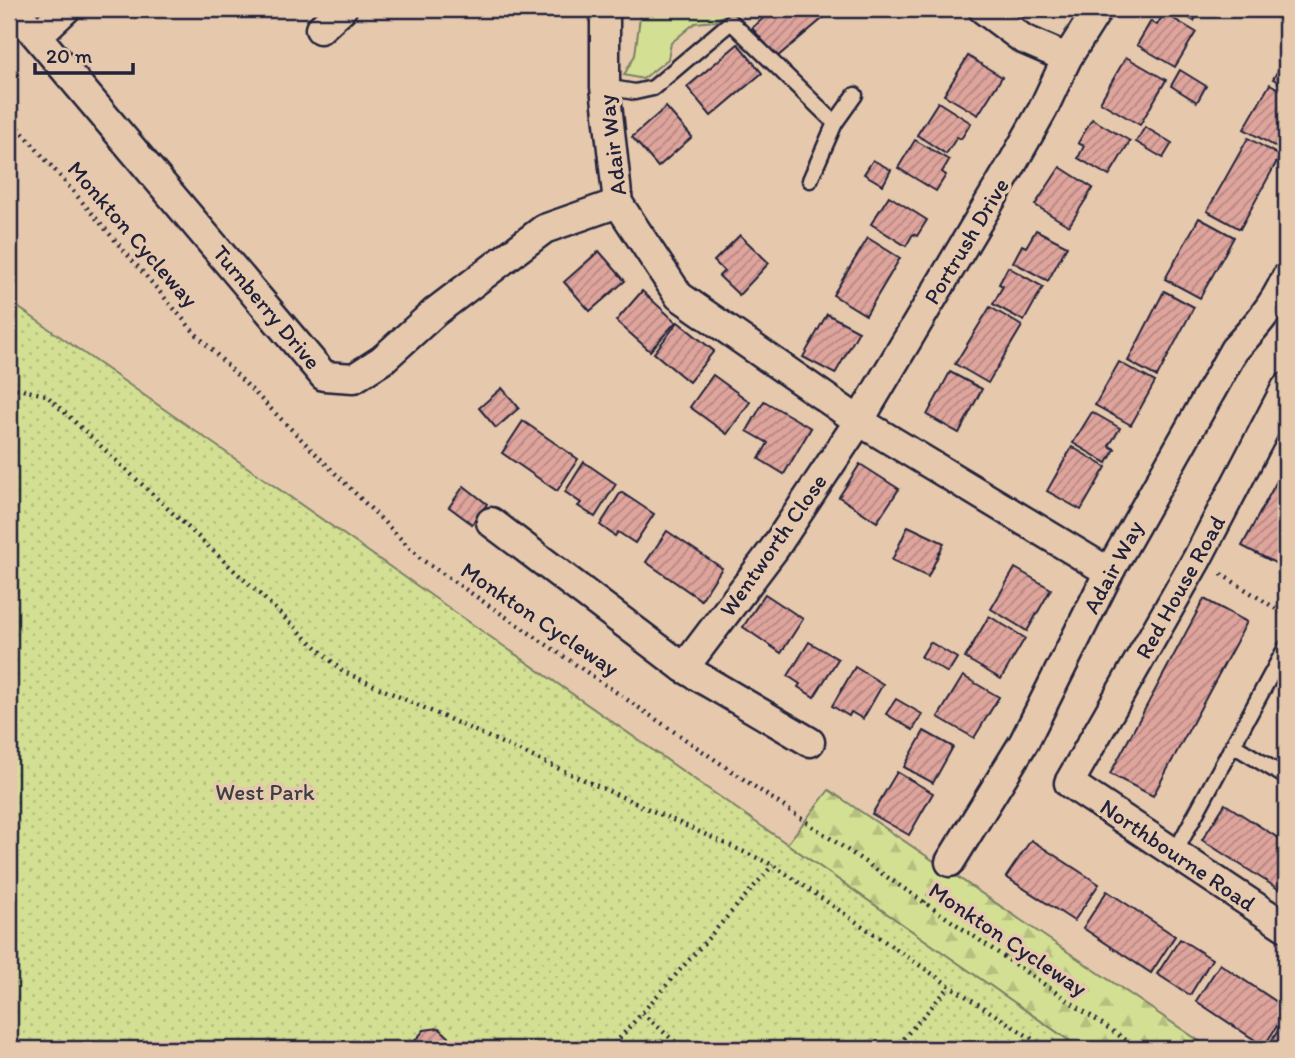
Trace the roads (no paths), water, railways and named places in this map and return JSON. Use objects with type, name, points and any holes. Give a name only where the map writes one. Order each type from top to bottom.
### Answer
[{"type":"street","name":"Turnberry Drive","points":[[14,9],[324,376],[354,378],[382,360],[435,312],[544,229],[618,203]]},
{"type":"street","points":[[38,35],[66,9]]},
{"type":"street","points":[[320,29],[342,9]]},
{"type":"street","name":"Adair Way","points":[[606,9],[605,87],[618,203],[679,296],[859,421],[1109,572]]},
{"type":"street","points":[[983,9],[1023,39],[1068,58]]},
{"type":"street","name":"Portrush Drive","points":[[859,421],[1011,166],[1068,58],[1098,9]]},
{"type":"street","name":"Adair Way","points":[[950,862],[1024,742],[1109,572],[1234,350],[1261,322],[1286,278]]},
{"type":"street","name":"Red House Road","points":[[1069,783],[1197,559],[1286,388]]},
{"type":"street","name":"Wentworth Close","points":[[684,668],[774,549],[859,421]]},
{"type":"street","points":[[491,522],[684,668],[810,743]]},
{"type":"street","name":"Northbourne Road","points":[[1069,783],[1286,927]]},
{"type":"lane","points":[[605,87],[635,92],[653,88],[731,22],[835,123]]},
{"type":"lane","points":[[810,180],[835,123],[855,95]]},
{"type":"lane","points":[[1174,854],[1286,647]]},
{"type":"lane","points":[[1233,745],[1286,777]]},
{"type":"park label","name":"West Park","points":[[265,792]]}]
